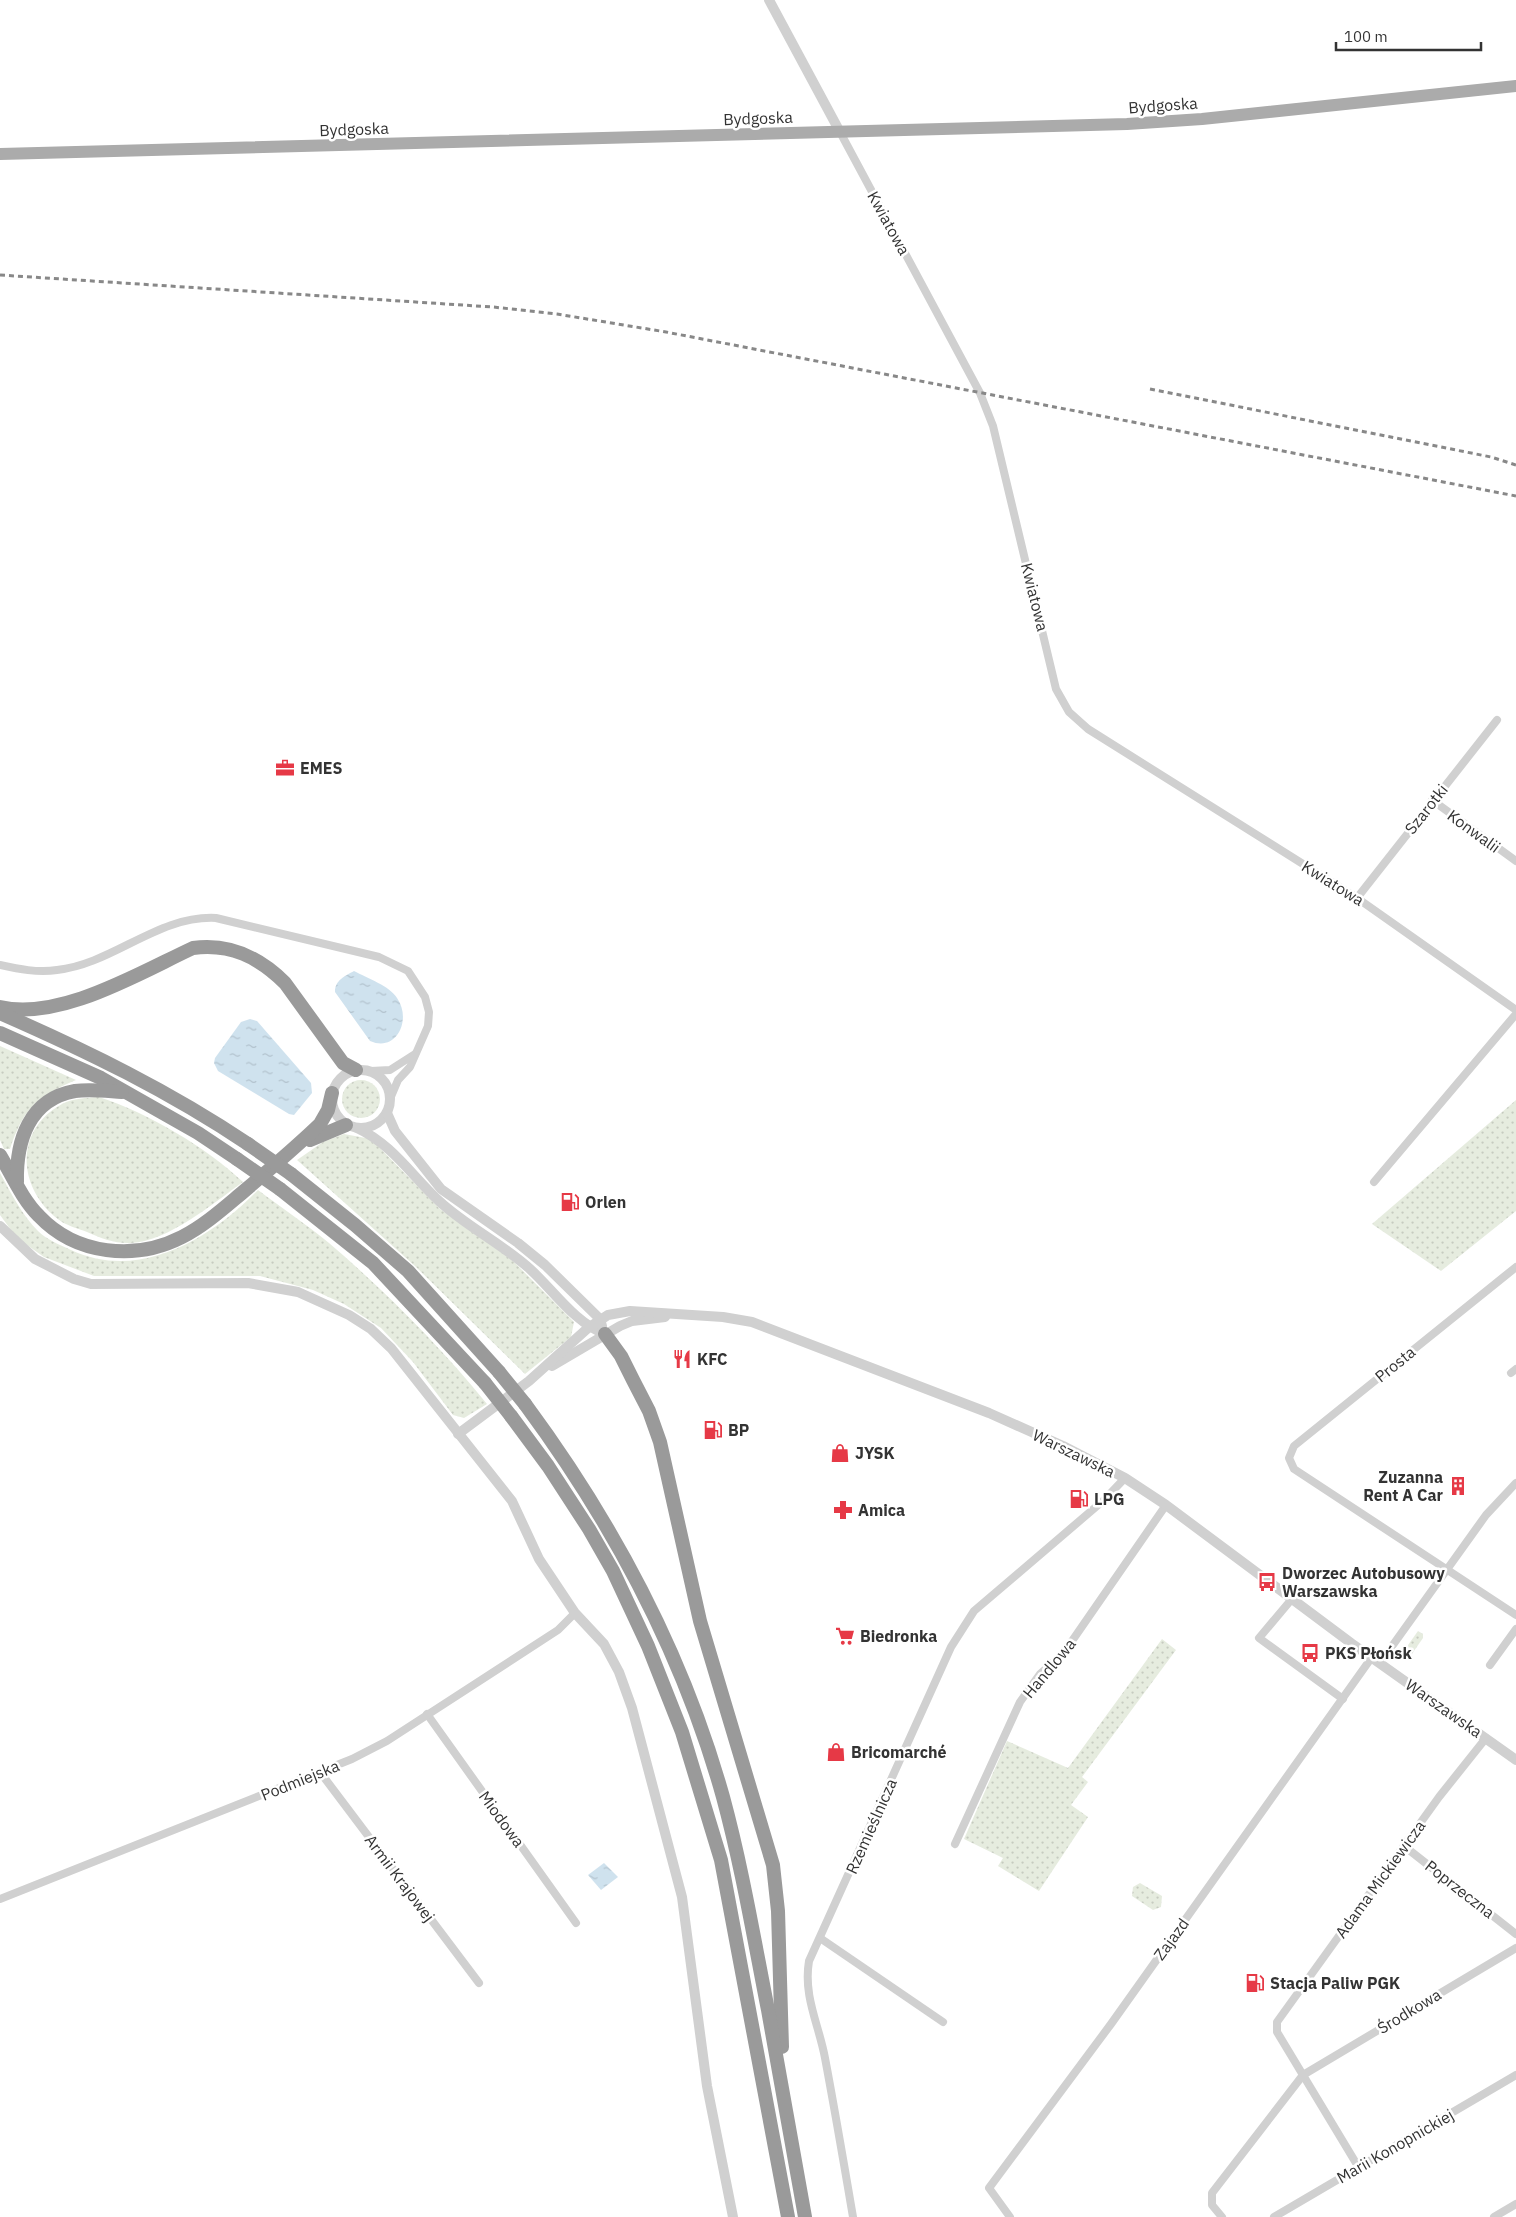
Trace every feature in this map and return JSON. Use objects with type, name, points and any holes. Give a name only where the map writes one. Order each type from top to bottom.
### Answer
[{"type":"highway","points":[[0,1007],[23,1010],[64,1004],[84,997],[192,948],[211,946],[226,948],[240,951],[275,972],[285,983],[342,1063],[356,1070]]},
{"type":"highway","points":[[0,1013],[126,1071],[210,1119],[291,1174],[355,1225],[408,1271],[499,1372],[559,1450],[628,1563],[684,1684],[723,1796],[753,1931],[805,2217]]},
{"type":"highway","points":[[0,1033],[127,1092],[198,1133],[280,1189],[374,1263],[485,1383],[548,1466],[590,1529],[613,1571],[648,1646],[682,1732],[721,1860],[788,2217]]},
{"type":"highway","points":[[17,1183],[16,1158],[24,1133],[30,1120],[52,1100],[76,1091],[127,1092]]},
{"type":"highway","points":[[0,1155],[39,1216],[65,1236],[95,1248],[113,1251],[146,1250],[184,1236],[205,1222],[296,1147],[320,1124],[328,1110],[332,1093]]},
{"type":"highway","points":[[296,1147],[352,1127]]},
{"type":"highway","points":[[605,1334],[621,1356],[649,1411],[660,1442],[700,1621],[772,1865],[778,1911],[784,2095]]},
{"type":"main road","name":"Bydgoska","points":[[0,154],[1159,122],[1516,86]]},
{"type":"street","name":"Kwiatowa","points":[[769,0],[966,365],[990,418],[1056,689],[1069,712],[1088,729],[1358,898],[1516,1012]]},
{"type":"street","name":"Szarotki","points":[[1358,898],[1432,800],[1497,720]]},
{"type":"street","name":"Konwalii","points":[[1432,800],[1516,861]]},
{"type":"street","points":[[0,965],[34,970],[57,970],[91,961],[186,920],[216,918],[379,957],[408,971],[425,996],[429,1012],[428,1026],[410,1067],[398,1080],[390,1099],[387,1113],[375,1125],[352,1127]]},
{"type":"street","points":[[1374,1182],[1516,1012]]},
{"type":"street","points":[[418,1051],[406,1062],[390,1070],[356,1070],[340,1078],[332,1093],[334,1111],[352,1127],[375,1136],[440,1202],[524,1264],[588,1328],[605,1334]]},
{"type":"street","points":[[371,1071],[385,1082],[390,1099]]},
{"type":"street","points":[[387,1113],[395,1131],[441,1189],[538,1259],[600,1320],[605,1334]]},
{"type":"street","points":[[0,1226],[35,1260],[56,1272],[91,1284],[248,1283],[298,1292],[325,1302],[371,1329],[391,1348],[512,1501],[539,1559],[575,1613],[604,1644],[619,1672],[632,1708],[682,1896],[707,2086],[733,2217]]},
{"type":"street","name":"Prosta","points":[[1448,1570],[1294,1469],[1289,1458],[1294,1446],[1516,1267]]},
{"type":"street","points":[[458,1434],[529,1380],[588,1328],[600,1320],[616,1312],[630,1311],[681,1315]]},
{"type":"street","points":[[529,1380],[605,1334],[632,1321],[681,1315]]},
{"type":"street","name":"Warszawska","points":[[681,1315],[743,1320],[778,1332],[989,1413],[1063,1446],[1125,1478],[1166,1506],[1291,1600],[1516,1760]]},
{"type":"street","name":"Rzemieślnicza","points":[[854,2217],[825,2057],[807,1993],[806,1979],[809,1962],[951,1647],[974,1610],[1104,1500],[1125,1478]]},
{"type":"street","name":"Zajazd","points":[[1010,2217],[988,2188],[1111,2024],[1343,1699],[1448,1570],[1486,1515],[1516,1483]]},
{"type":"street","name":"Handlowa","points":[[956,1844],[1020,1702],[1040,1674],[1063,1654],[1166,1506]]},
{"type":"street","points":[[1448,1570],[1516,1615]]},
{"type":"street","points":[[1291,1600],[1259,1638],[1343,1699]]},
{"type":"street","name":"Podmiejska","points":[[0,1899],[359,1756],[558,1630],[575,1613]]},
{"type":"street","points":[[1490,1665],[1516,1629]]},
{"type":"street","name":"Miodowa","points":[[427,1714],[576,1923]]},
{"type":"street","name":"Adama Mickiewicza","points":[[1303,2075],[1277,2032],[1277,2022],[1438,1797],[1486,1738]]},
{"type":"street","name":"Armii Krajowej","points":[[320,1772],[479,1984]]},
{"type":"street","name":"Poprzeczna","points":[[1404,1846],[1516,1934]]},
{"type":"street","points":[[820,1938],[944,2022]]},
{"type":"street","name":"Środkowa","points":[[1303,2075],[1516,1948]]},
{"type":"street","points":[[1222,2217],[1212,2205],[1212,2193],[1303,2075],[1359,2168]]},
{"type":"street","name":"Marii Konopnickiej","points":[[1274,2217],[1516,2075]]},
{"type":"street","points":[[1494,2217],[1516,2204]]},
{"type":"shaded area","points":[[0,1046],[76,1080],[41,1098],[33,1106],[20,1124],[10,1149],[4,1149],[0,1140]]},
{"type":"shaded area","points":[[361,1080],[374,1086],[380,1099],[374,1112],[361,1118],[348,1112],[342,1099],[348,1086]]},
{"type":"shaded area","points":[[99,1097],[137,1112],[176,1132],[212,1156],[243,1182],[190,1220],[160,1236],[145,1241],[131,1243],[114,1242],[62,1222],[47,1209],[36,1195],[29,1179],[28,1145],[35,1130],[46,1116],[62,1104],[75,1099]]},
{"type":"shaded area","points":[[1516,1100],[1516,1211],[1441,1271],[1372,1224]]},
{"type":"shaded area","points":[[344,1134],[371,1139],[440,1209],[508,1256],[574,1322],[571,1337],[525,1374],[415,1266],[297,1160],[323,1142]]},
{"type":"shaded area","points":[[0,1173],[17,1204],[45,1237],[71,1250],[97,1259],[123,1261],[148,1258],[196,1239],[218,1225],[258,1190],[320,1236],[371,1281],[431,1340],[487,1404],[464,1418],[453,1415],[413,1362],[381,1328],[344,1304],[313,1290],[260,1276],[94,1276],[44,1257],[17,1238],[0,1215]]},
{"type":"shaded area","points":[[1418,1631],[1423,1634],[1423,1638],[1407,1661],[1401,1655]]},
{"type":"shaded area","points":[[1162,1639],[1176,1650],[1082,1777],[1088,1782],[1071,1805],[1088,1817],[1039,1891],[998,1866],[1003,1858],[964,1839],[1007,1741],[1068,1768]]},
{"type":"shaded area","points":[[1140,1883],[1162,1896],[1161,1907],[1153,1910],[1132,1896],[1133,1887]]},
{"type":"water","points":[[354,971],[389,990],[397,998],[401,1006],[402,1024],[399,1032],[388,1042],[370,1041],[335,992],[339,981]]},
{"type":"water","points":[[250,1019],[257,1021],[311,1083],[312,1093],[294,1115],[289,1114],[218,1071],[214,1063],[215,1058],[241,1022]]},
{"type":"water","points":[[604,1863],[618,1877],[601,1890],[588,1875]]},
{"type":"railway","points":[[0,275],[493,307],[557,314],[666,332],[1516,496]]},
{"type":"railway","points":[[1150,389],[1491,457],[1516,465]]},
{"type":"place","name":"EMES","points":[[285,768]]},
{"type":"place","name":"Orlen","points":[[570,1202]]},
{"type":"place","name":"KFC","points":[[682,1359]]},
{"type":"place","name":"BP","points":[[713,1430]]},
{"type":"place","name":"JYSK","points":[[840,1453]]},
{"type":"place","name":"Zuzanna Rent A Car","points":[[1458,1486]]},
{"type":"place","name":"LPG","points":[[1079,1499]]},
{"type":"place","name":"Amica","points":[[843,1510]]},
{"type":"place","name":"Dworzec Autobusowy Warszawska","points":[[1267,1582]]},
{"type":"place","name":"Biedronka","points":[[845,1636]]},
{"type":"place","name":"PKS Płońsk","points":[[1310,1653]]},
{"type":"place","name":"Bricomarché","points":[[836,1752]]},
{"type":"place","name":"Stacja Paliw PGK","points":[[1255,1983]]}]
